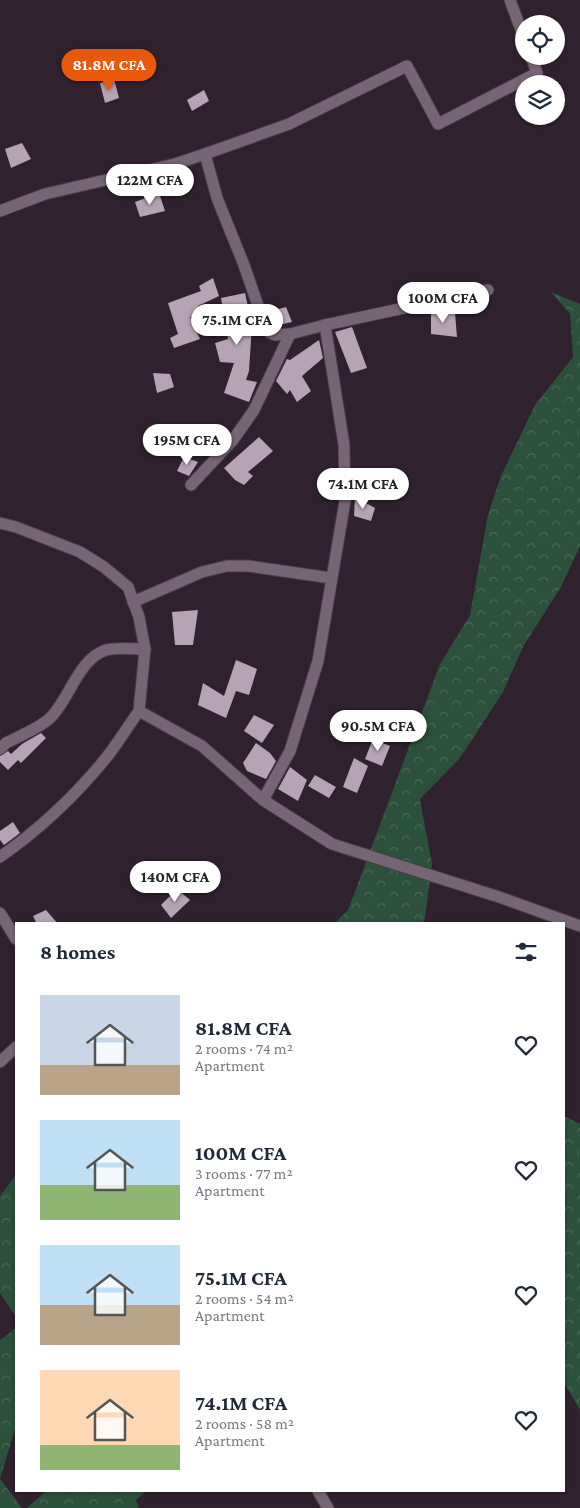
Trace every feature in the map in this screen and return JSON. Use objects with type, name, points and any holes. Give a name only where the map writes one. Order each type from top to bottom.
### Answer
[{"type":"street","points":[[510,0],[516,15]]},
{"type":"street","points":[[0,211],[45,194],[175,164],[205,154],[289,124],[407,66],[438,124],[537,73],[534,65]]},
{"type":"street","points":[[205,154],[217,198],[244,265],[266,329],[270,333],[275,335],[290,334],[488,290]]},
{"type":"street","points":[[263,800],[290,751],[318,661],[345,501],[344,445],[325,325]]},
{"type":"street","points":[[191,485],[233,440],[254,410],[290,334]]},
{"type":"street","points":[[0,523],[16,527],[80,552],[104,567],[128,588],[139,617],[145,648],[139,711],[106,757],[71,797],[28,837],[0,857]]},
{"type":"street","points":[[133,602],[202,572],[227,566],[248,566],[331,578]]},
{"type":"street","points":[[0,749],[6,743],[51,718],[79,674],[90,660],[99,653],[107,650],[145,648]]},
{"type":"street","points":[[139,711],[202,746],[263,800],[332,844],[499,897],[580,926]]},
{"type":"street","points":[[0,913],[15,938]]},
{"type":"street","points":[[0,1062],[15,1048]]},
{"type":"street","points":[[319,1492],[328,1508]]},
{"type":"green space","points":[[551,292],[580,304],[580,546],[561,587],[524,645],[503,692],[460,758],[420,799],[432,864],[423,922],[336,922],[348,910],[440,664],[470,615],[488,515],[501,476],[535,405],[573,357],[570,314]]},
{"type":"green space","points":[[565,1116],[580,1124],[580,1410],[565,1385]]},
{"type":"green space","points":[[15,1176],[15,1316],[0,1293],[0,1196]]},
{"type":"green space","points":[[15,1329],[15,1429],[0,1479],[0,1340]]},
{"type":"green space","points":[[0,1479],[22,1508],[0,1508]]},
{"type":"green space","points":[[45,1492],[145,1492],[136,1500],[139,1508],[27,1508]]},
{"type":"building","points":[[114,79],[119,98],[105,103],[100,83]]},
{"type":"building","points":[[204,90],[209,101],[192,111],[187,100]]},
{"type":"building","points":[[22,143],[31,159],[11,168],[5,149]]},
{"type":"building","points":[[159,193],[165,211],[140,217],[135,202]]},
{"type":"building","points":[[213,278],[219,296],[198,306],[201,314],[190,317],[200,339],[174,348],[170,338],[178,334],[168,303],[201,291],[199,286]]},
{"type":"building","points":[[245,293],[252,325],[249,371],[246,380],[257,382],[249,402],[224,393],[234,363],[220,362],[215,343],[228,339],[221,298]]},
{"type":"building","points":[[286,307],[292,322],[274,326],[268,312]]},
{"type":"building","points":[[431,310],[455,313],[457,337],[431,334]]},
{"type":"building","points":[[352,327],[367,368],[351,373],[335,332]]},
{"type":"building","points":[[319,340],[323,358],[302,376],[311,391],[297,402],[290,390],[287,394],[276,381],[287,359],[290,360]]},
{"type":"building","points":[[153,373],[170,374],[174,387],[157,393]]},
{"type":"building","points":[[259,437],[273,451],[248,472],[253,476],[244,485],[235,480],[224,468]]},
{"type":"building","points":[[184,457],[198,462],[189,476],[177,471]]},
{"type":"building","points":[[355,497],[375,508],[371,521],[354,516]]},
{"type":"building","points":[[198,610],[193,645],[175,645],[172,612]]},
{"type":"building","points":[[236,660],[257,669],[249,695],[236,691],[226,718],[198,705],[203,683],[224,696]]},
{"type":"building","points":[[254,715],[274,725],[262,743],[244,731]]},
{"type":"building","points":[[41,733],[46,738],[21,763],[18,760],[8,770],[0,762],[0,756],[8,751],[11,754],[22,744]]},
{"type":"building","points":[[373,739],[390,746],[382,766],[365,759]]},
{"type":"building","points":[[256,743],[270,753],[276,761],[266,779],[247,771],[243,763]]},
{"type":"building","points":[[354,758],[368,766],[357,793],[343,787]]},
{"type":"building","points":[[290,767],[307,780],[298,801],[278,789]]},
{"type":"building","points":[[315,775],[336,787],[329,798],[308,786]]},
{"type":"building","points":[[13,822],[20,833],[4,845],[0,840],[0,831]]},
{"type":"building","points":[[177,889],[190,900],[171,918],[161,905]]},
{"type":"building","points":[[46,910],[56,922],[36,922],[33,916]]}]
